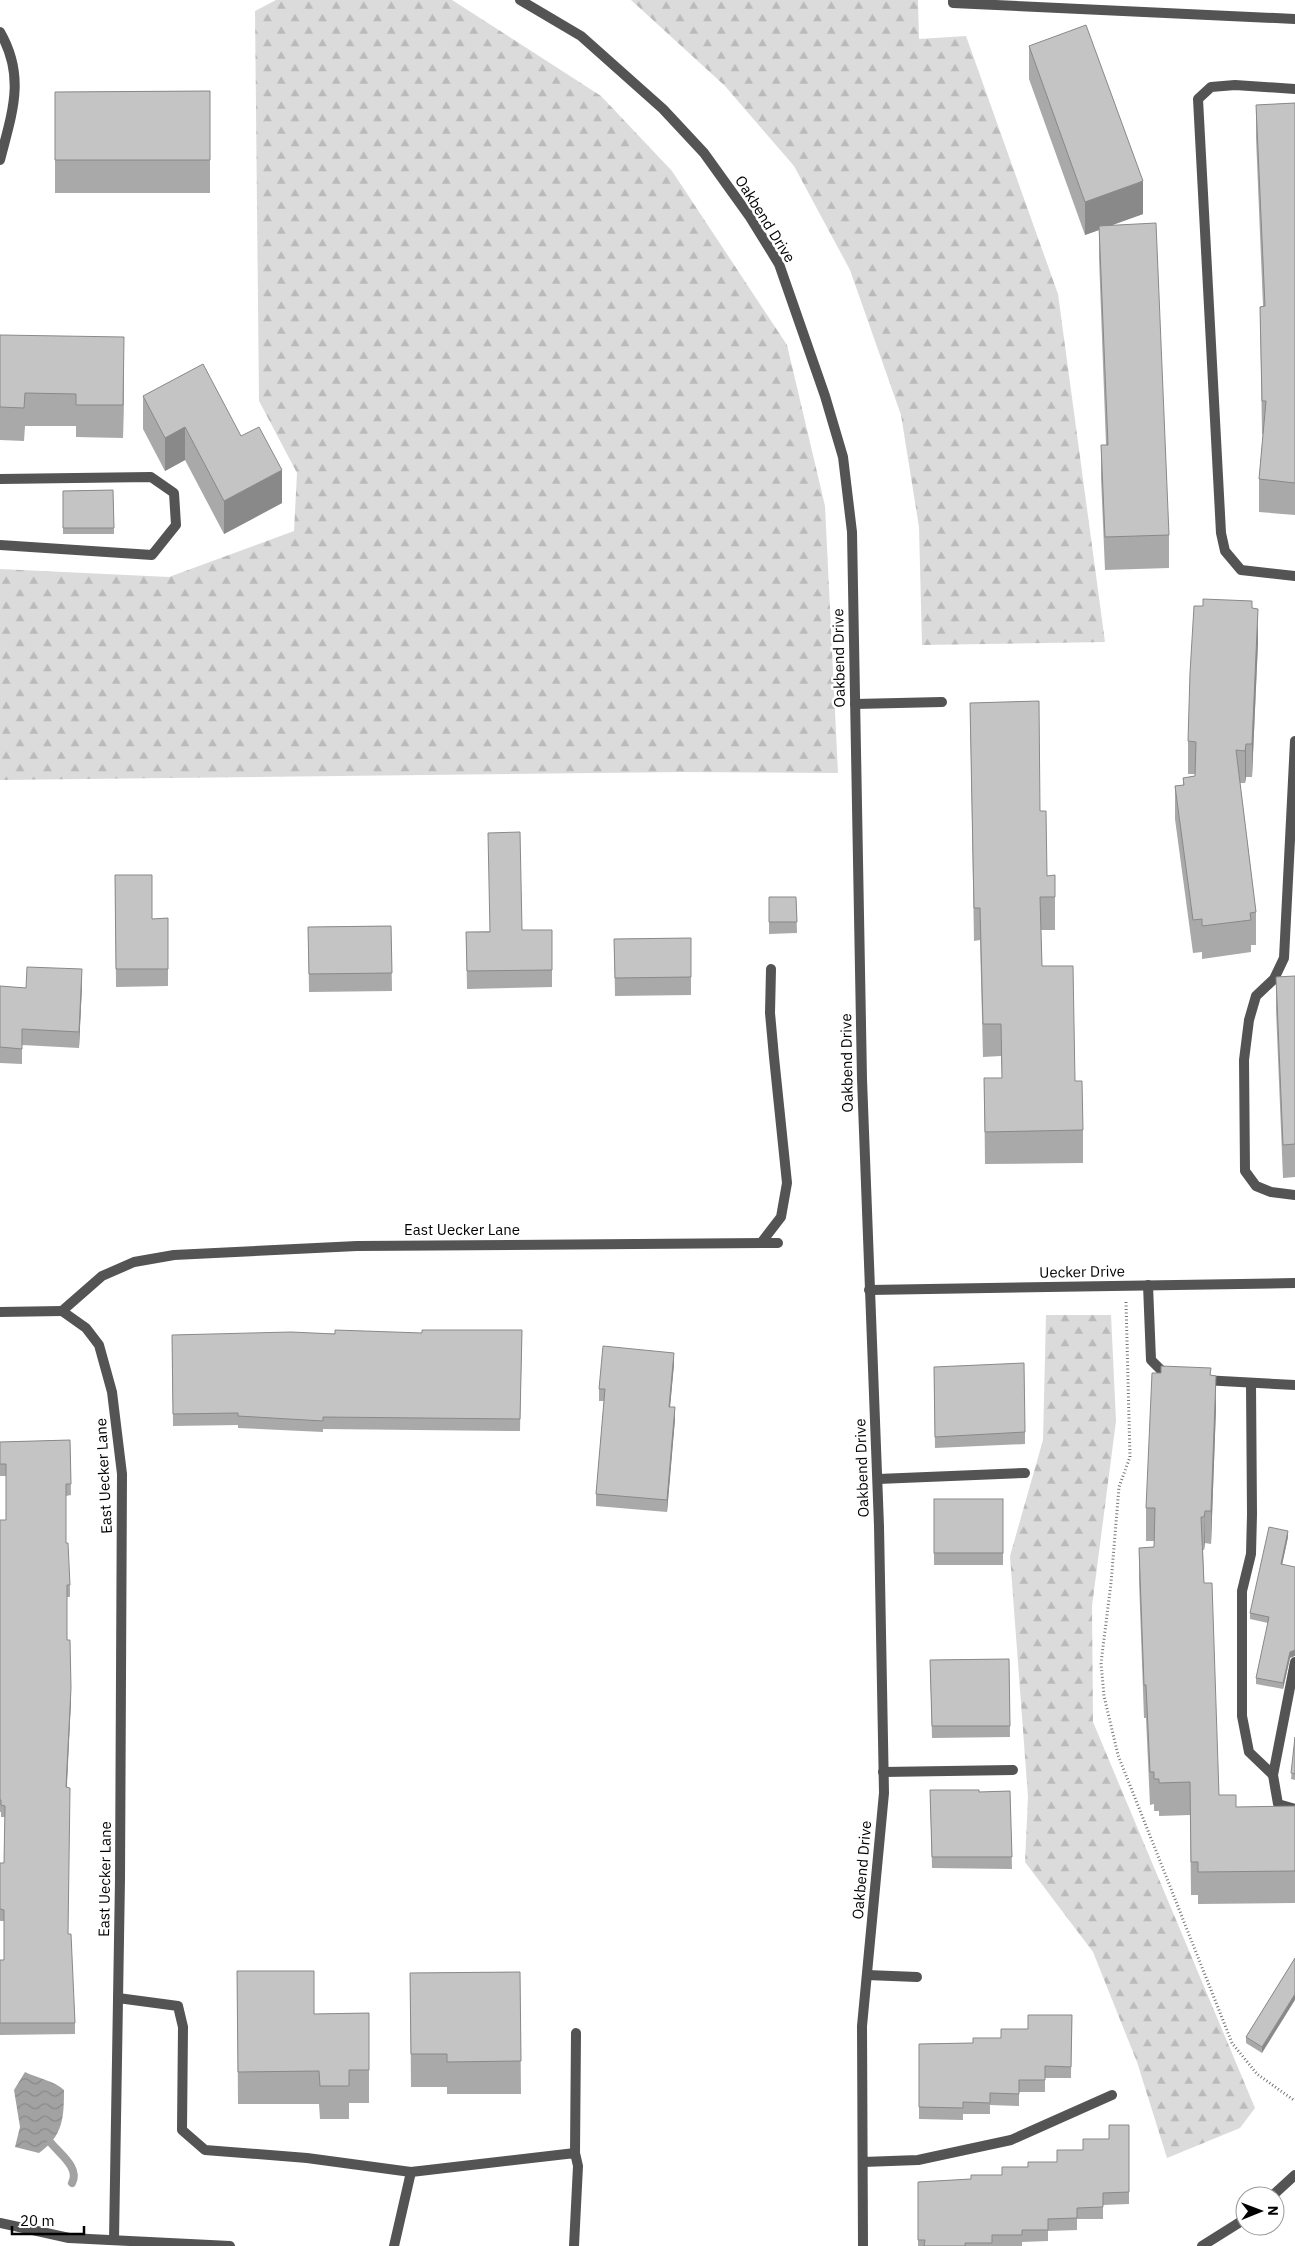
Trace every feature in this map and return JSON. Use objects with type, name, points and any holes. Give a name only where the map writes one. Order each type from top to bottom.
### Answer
[{"type":"street","name":"Oakbend Drive","points":[[520,0],[581,36],[663,110],[704,153],[750,217],[779,264],[826,396],[843,457],[852,532],[862,1079],[878,1479],[884,1772],[884,1793],[862,2026],[863,2246]]},
{"type":"street","points":[[953,0],[953,3],[1295,19]]},
{"type":"street","points":[[0,32],[9,47],[16,78],[15,102],[0,160]]},
{"type":"street","points":[[1295,89],[1235,85],[1211,87],[1198,100],[1221,523],[1225,551],[1240,570],[1295,576]]},
{"type":"street","points":[[0,479],[151,477],[174,493],[176,525],[152,555],[0,545]]},
{"type":"street","points":[[855,704],[942,702]]},
{"type":"street","points":[[1295,741],[1290,959],[1274,979],[1256,996],[1249,1020],[1244,1060],[1245,1171],[1256,1186],[1271,1192],[1295,1195]]},
{"type":"street","points":[[761,1243],[781,1217],[787,1183],[770,1012],[771,969]]},
{"type":"street","name":"East Uecker Lane","points":[[114,2240],[122,1474],[112,1392],[99,1344],[86,1328],[62,1311],[102,1276],[134,1262],[174,1255],[357,1246],[778,1243]]},
{"type":"street","name":"Uecker Drive","points":[[869,1290],[1295,1283]]},
{"type":"street","points":[[1148,1285],[1151,1360],[1166,1376],[1251,1384],[1295,1385]]},
{"type":"street","points":[[0,1312],[62,1311]]},
{"type":"street","points":[[1251,1384],[1251,1554],[1242,1591],[1242,1716],[1250,1752],[1273,1775]]},
{"type":"street","points":[[878,1479],[1025,1473]]},
{"type":"street","points":[[1295,1662],[1273,1775],[1278,1804],[1295,1809]]},
{"type":"street","points":[[884,1772],[1014,1770]]},
{"type":"street","points":[[867,1975],[916,1977]]},
{"type":"street","points":[[118,1998],[178,2006],[183,2028],[182,2130],[205,2150],[307,2158],[411,2172],[575,2153]]},
{"type":"street","points":[[574,2246],[578,2166],[575,2153],[576,2033]]},
{"type":"street","points":[[863,2162],[918,2160],[1012,2140],[1112,2095]]},
{"type":"street","points":[[394,2246],[411,2172]]},
{"type":"street","points":[[1283,2186],[1295,2175]]},
{"type":"street","points":[[0,2223],[69,2238],[230,2246]]},
{"type":"street","points":[[1202,2246],[1235,2225]]},
{"type":"path","points":[[1124,1286],[1127,1317],[1130,1456],[1119,1487],[1111,1584],[1101,1663],[1104,1696],[1118,1755],[1232,2043],[1257,2074],[1295,2101]]},
{"type":"green space","points":[[276,0],[452,0],[601,96],[672,171],[787,345],[825,506],[838,773],[682,772],[0,780],[0,569],[169,577],[294,531],[297,473],[259,401],[255,11]]},
{"type":"green space","points":[[631,0],[918,0],[919,39],[966,36],[1058,294],[1105,642],[922,645],[919,527],[901,415],[850,270],[794,166],[725,86]]},
{"type":"green space","points":[[1046,1315],[1111,1315],[1116,1421],[1092,1606],[1093,1722],[1255,2108],[1240,2128],[1167,2158],[1137,2062],[1093,1952],[1025,1862],[1028,1797],[1010,1556],[1043,1440]]},
{"type":"water","points":[[25,2072],[51,2082],[64,2090],[60,2126],[53,2140],[39,2153],[15,2147],[20,2127],[14,2090]]},
{"type":"building","points":[[1086,25],[1143,181],[1085,202],[1029,46]]},
{"type":"building","points":[[210,91],[210,160],[55,160],[55,92]]},
{"type":"building","points":[[1295,103],[1295,483],[1259,479],[1266,401],[1262,401],[1260,307],[1265,306],[1256,105]]},
{"type":"building","points":[[1156,223],[1169,535],[1105,537],[1101,445],[1108,445],[1099,226]]},
{"type":"building","points":[[0,335],[124,337],[123,405],[76,405],[76,394],[25,393],[24,408],[0,407]]},
{"type":"building","points":[[203,364],[241,436],[259,427],[282,470],[224,501],[185,427],[165,438],[143,396]]},
{"type":"building","points":[[113,490],[114,528],[63,528],[63,491]]},
{"type":"building","points":[[1203,599],[1252,601],[1252,608],[1258,609],[1252,744],[1246,744],[1245,751],[1236,750],[1256,912],[1250,913],[1251,920],[1202,926],[1202,919],[1193,920],[1175,786],[1184,785],[1183,778],[1195,776],[1196,742],[1188,741],[1190,673],[1194,606],[1203,606]]},
{"type":"building","points":[[1039,701],[1040,811],[1046,811],[1047,876],[1055,875],[1055,897],[1040,897],[1042,966],[1073,966],[1075,1081],[1082,1081],[1083,1130],[985,1132],[984,1078],[1002,1078],[1001,1024],[983,1024],[980,908],[974,908],[970,703]]},
{"type":"building","points":[[520,832],[522,930],[552,930],[552,970],[467,971],[466,932],[490,932],[488,833]]},
{"type":"building","points":[[115,875],[152,875],[152,919],[168,918],[168,969],[116,969]]},
{"type":"building","points":[[769,897],[796,897],[797,922],[769,922]]},
{"type":"building","points":[[391,926],[392,973],[309,974],[308,927]]},
{"type":"building","points":[[691,938],[691,977],[615,978],[614,939]]},
{"type":"building","points":[[27,967],[82,969],[79,1032],[22,1029],[22,1049],[0,1047],[0,986],[26,988]]},
{"type":"building","points":[[1295,976],[1295,1144],[1283,1145],[1276,977]]},
{"type":"building","points":[[335,1330],[422,1333],[422,1330],[522,1330],[520,1419],[323,1417],[323,1421],[238,1416],[238,1413],[173,1414],[172,1335],[291,1332],[335,1334]]},
{"type":"building","points":[[603,1346],[674,1353],[669,1407],[675,1407],[667,1500],[596,1494],[605,1389],[599,1389]]},
{"type":"building","points":[[1024,1363],[1025,1432],[935,1437],[934,1367]]},
{"type":"building","points":[[1161,1366],[1211,1368],[1210,1375],[1216,1376],[1211,1511],[1205,1511],[1204,1517],[1201,1517],[1204,1583],[1212,1583],[1219,1795],[1236,1795],[1236,1807],[1295,1806],[1295,1871],[1198,1872],[1198,1862],[1191,1862],[1190,1782],[1159,1783],[1159,1779],[1154,1779],[1154,1772],[1150,1772],[1146,1685],[1144,1685],[1139,1548],[1154,1547],[1155,1508],[1146,1508],[1152,1373],[1161,1373]]},
{"type":"building","points":[[70,1440],[71,1484],[66,1484],[66,1543],[68,1543],[70,1585],[67,1585],[67,1640],[70,1640],[71,1688],[66,1787],[70,1788],[68,1934],[71,1934],[75,2023],[0,2023],[0,1960],[4,1960],[4,1910],[0,1909],[0,1863],[4,1863],[5,1806],[1,1805],[0,1800],[0,1520],[6,1520],[6,1464],[0,1464],[0,1442]]},
{"type":"building","points":[[934,1499],[1003,1499],[1003,1553],[934,1553]]},
{"type":"building","points":[[1269,1527],[1288,1531],[1281,1564],[1295,1567],[1295,1650],[1290,1652],[1283,1683],[1256,1678],[1269,1617],[1250,1613]]},
{"type":"building","points":[[1009,1659],[1010,1726],[932,1726],[930,1660]]},
{"type":"building","points":[[1295,1737],[1295,1774],[1291,1773]]},
{"type":"building","points":[[930,1790],[1010,1791],[1012,1857],[932,1857]]},
{"type":"building","points":[[1295,1958],[1295,1994],[1262,2047],[1246,2037]]},
{"type":"building","points":[[237,1971],[314,1971],[314,2014],[369,2013],[369,2070],[349,2070],[349,2086],[320,2086],[319,2071],[238,2072]]},
{"type":"building","points":[[520,1972],[521,2061],[447,2062],[447,2054],[411,2054],[410,1973]]},
{"type":"building","points":[[1028,2015],[1072,2015],[1071,2067],[1045,2066],[1045,2080],[1019,2080],[1019,2094],[990,2093],[990,2103],[963,2102],[963,2108],[919,2107],[919,2044],[973,2043],[973,2038],[1001,2038],[1001,2029],[1028,2029]]},
{"type":"building","points":[[1109,2125],[1129,2125],[1129,2192],[1103,2193],[1103,2207],[1077,2208],[1077,2218],[1048,2219],[1048,2230],[1022,2230],[1022,2235],[992,2235],[992,2243],[965,2243],[965,2246],[924,2246],[925,2240],[918,2240],[918,2182],[971,2179],[971,2175],[1002,2175],[1002,2167],[1028,2167],[1028,2162],[1057,2162],[1057,2150],[1083,2150],[1083,2139],[1109,2139]]},
{"type":"waterway","points":[[51,2143],[71,2167],[74,2177],[72,2183]]}]
